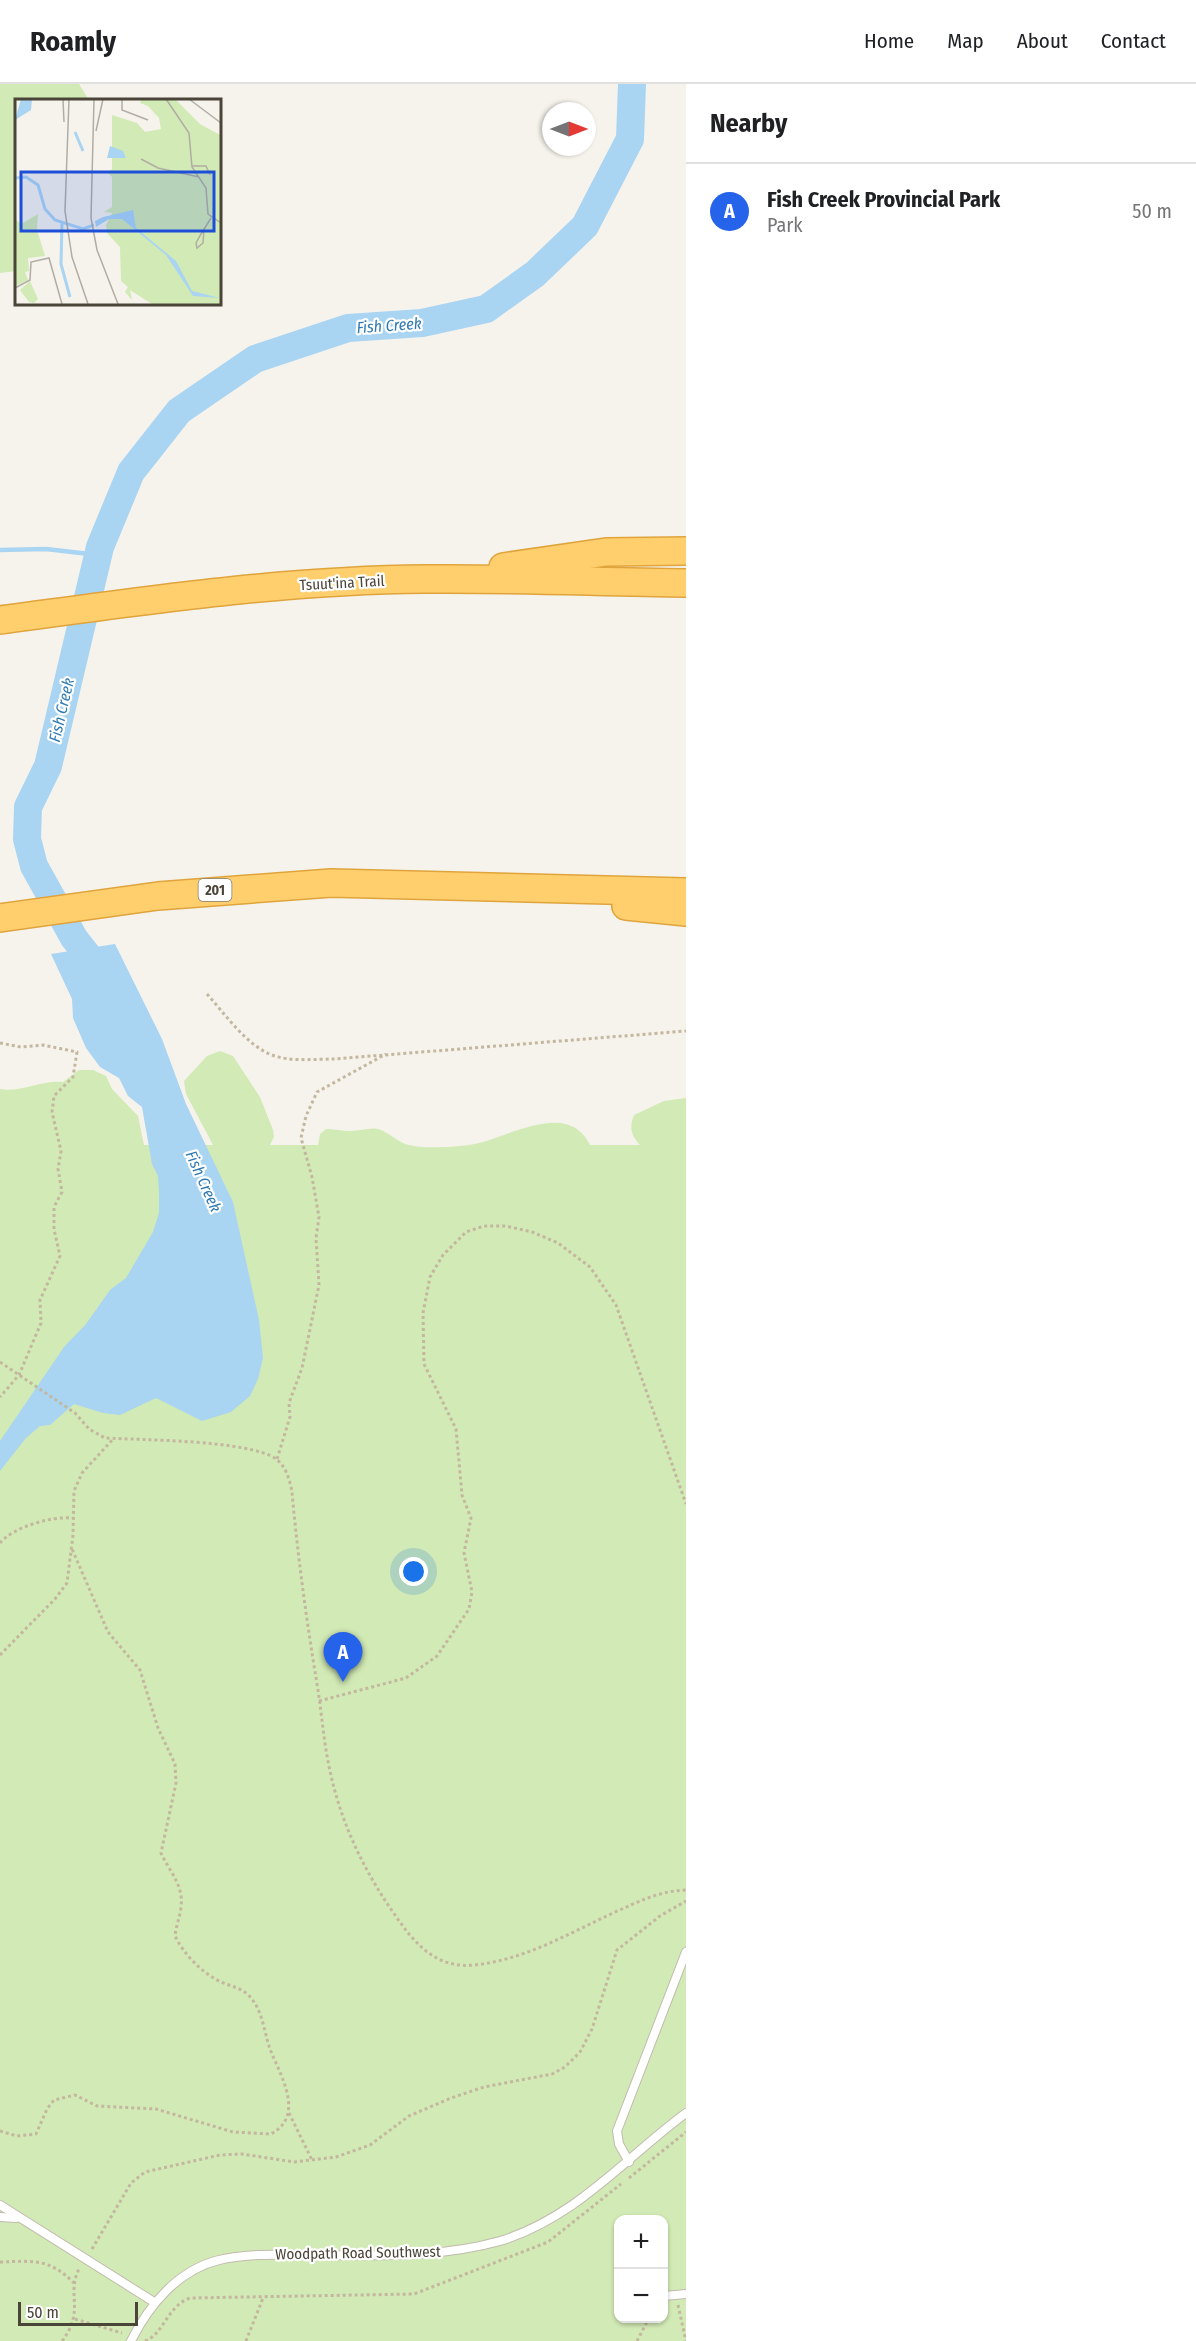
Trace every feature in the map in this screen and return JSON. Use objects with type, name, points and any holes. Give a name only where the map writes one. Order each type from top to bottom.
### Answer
[{"type":"highway","points":[[425,579],[606,552],[686,550]]},
{"type":"highway","name":"Tsuut'ina Trail","points":[[0,620],[230,590],[425,579],[686,584]]},
{"type":"highway","name":"201","points":[[0,918],[95,904],[244,887],[331,883],[686,892]]},
{"type":"highway","points":[[431,884],[686,912]]},
{"type":"lane","points":[[629,2162],[619,2144],[617,2131],[686,1952]]},
{"type":"lane","name":"Woodpath Road Southwest","points":[[132,2341],[154,2302],[184,2277],[218,2260],[275,2255],[431,2254],[500,2241],[536,2227],[559,2214],[629,2162],[686,2113]]},
{"type":"lane","points":[[0,2205],[154,2302]]},
{"type":"lane","points":[[0,2217],[20,2219]]},
{"type":"lane","points":[[668,2296],[686,2294]]},
{"type":"path","points":[[207,993],[259,1047],[274,1056],[334,1059],[686,1031]]},
{"type":"path","points":[[0,1043],[21,1047],[43,1046],[77,1052],[73,1077],[54,1096],[52,1112],[61,1151],[58,1169],[62,1192],[54,1207],[54,1229],[60,1256],[40,1300],[41,1323],[19,1375],[0,1397]]},
{"type":"path","points":[[277,1459],[290,1418],[290,1403],[302,1368],[319,1285],[316,1238],[319,1217],[312,1178],[301,1138],[306,1116],[317,1092],[388,1053]]},
{"type":"path","points":[[319,1701],[406,1678],[437,1656],[469,1609],[471,1592],[464,1554],[470,1536],[471,1518],[462,1495],[456,1429],[424,1364],[423,1313],[430,1278],[443,1255],[466,1232],[484,1226],[506,1226],[532,1232],[558,1243],[590,1267],[616,1305],[686,1504]]},
{"type":"path","points":[[0,1362],[75,1413],[96,1434],[114,1438],[212,1443],[261,1452],[277,1459],[290,1479],[302,1594],[330,1772],[351,1839],[407,1932],[424,1950],[440,1961],[462,1966],[496,1962],[554,1942],[646,1897],[664,1892],[686,1890]]},
{"type":"path","points":[[0,1655],[67,1583],[72,1550],[74,1491],[82,1473],[114,1438]]},
{"type":"path","points":[[0,1543],[32,1525],[58,1517],[72,1518]]},
{"type":"path","points":[[0,2131],[16,2136],[36,2134],[50,2104],[68,2095],[75,2095],[98,2106],[156,2109],[246,2134],[271,2134],[286,2122],[288,2111],[288,2091],[257,2006],[242,1989],[219,1981],[187,1956],[175,1936],[181,1909],[180,1891],[177,1879],[161,1852],[176,1783],[175,1764],[158,1728],[140,1670],[108,1632],[72,1550]]},
{"type":"path","points":[[62,2341],[75,2319],[74,2283],[78,2269],[101,2238],[131,2183],[145,2172],[220,2155],[242,2154],[294,2162],[336,2157],[370,2145],[409,2116],[451,2098],[484,2087],[552,2074],[565,2067],[580,2052],[592,2029],[617,1950],[660,1916],[686,1901]]},
{"type":"path","points":[[288,2111],[312,2160]]},
{"type":"path","points":[[0,2262],[39,2260],[64,2273],[74,2283]]},
{"type":"path","points":[[676,2296],[686,2341]]},
{"type":"path","points":[[246,2341],[263,2298]]},
{"type":"path","points":[[75,2319],[125,2333]]},
{"type":"path","points":[[637,2341],[647,2323]]},
{"type":"green space","points":[[0,84],[79,84],[88,99],[15,99],[15,271],[0,273]]},
{"type":"green space","points":[[220,1051],[233,1056],[260,1097],[273,1130],[274,1137],[270,1145],[318,1145],[320,1134],[326,1129],[353,1131],[373,1129],[381,1130],[402,1142],[415,1146],[469,1145],[551,1123],[566,1124],[580,1131],[590,1145],[640,1145],[632,1131],[634,1115],[664,1101],[686,1098],[686,2341],[0,2341],[0,1089],[8,1090],[63,1082],[79,1070],[93,1070],[106,1076],[112,1089],[138,1116],[144,1145],[213,1145],[186,1094],[184,1081],[207,1056]]},
{"type":"water","points":[[115,944],[162,1039],[186,1104],[233,1202],[259,1320],[263,1358],[258,1379],[250,1396],[231,1412],[202,1421],[156,1398],[120,1415],[103,1413],[74,1404],[50,1425],[40,1426],[26,1438],[0,1471],[0,1441],[64,1347],[86,1324],[110,1290],[126,1278],[153,1232],[159,1213],[158,1176],[152,1164],[142,1107],[128,1096],[119,1078],[100,1067],[86,1048],[73,1018],[72,999],[51,954]]},
{"type":"waterway","name":"Fish Creek","points":[[106,979],[74,938],[34,866],[27,839],[28,807],[48,766],[100,547],[131,472],[179,411],[255,359],[348,328],[422,323],[486,309],[535,274],[585,226],[630,139],[632,84]]},
{"type":"waterway","points":[[0,550],[46,549],[98,555]]},
{"type":"place","name":"Fish Creek Provincial Park","points":[[343,1682]]}]
